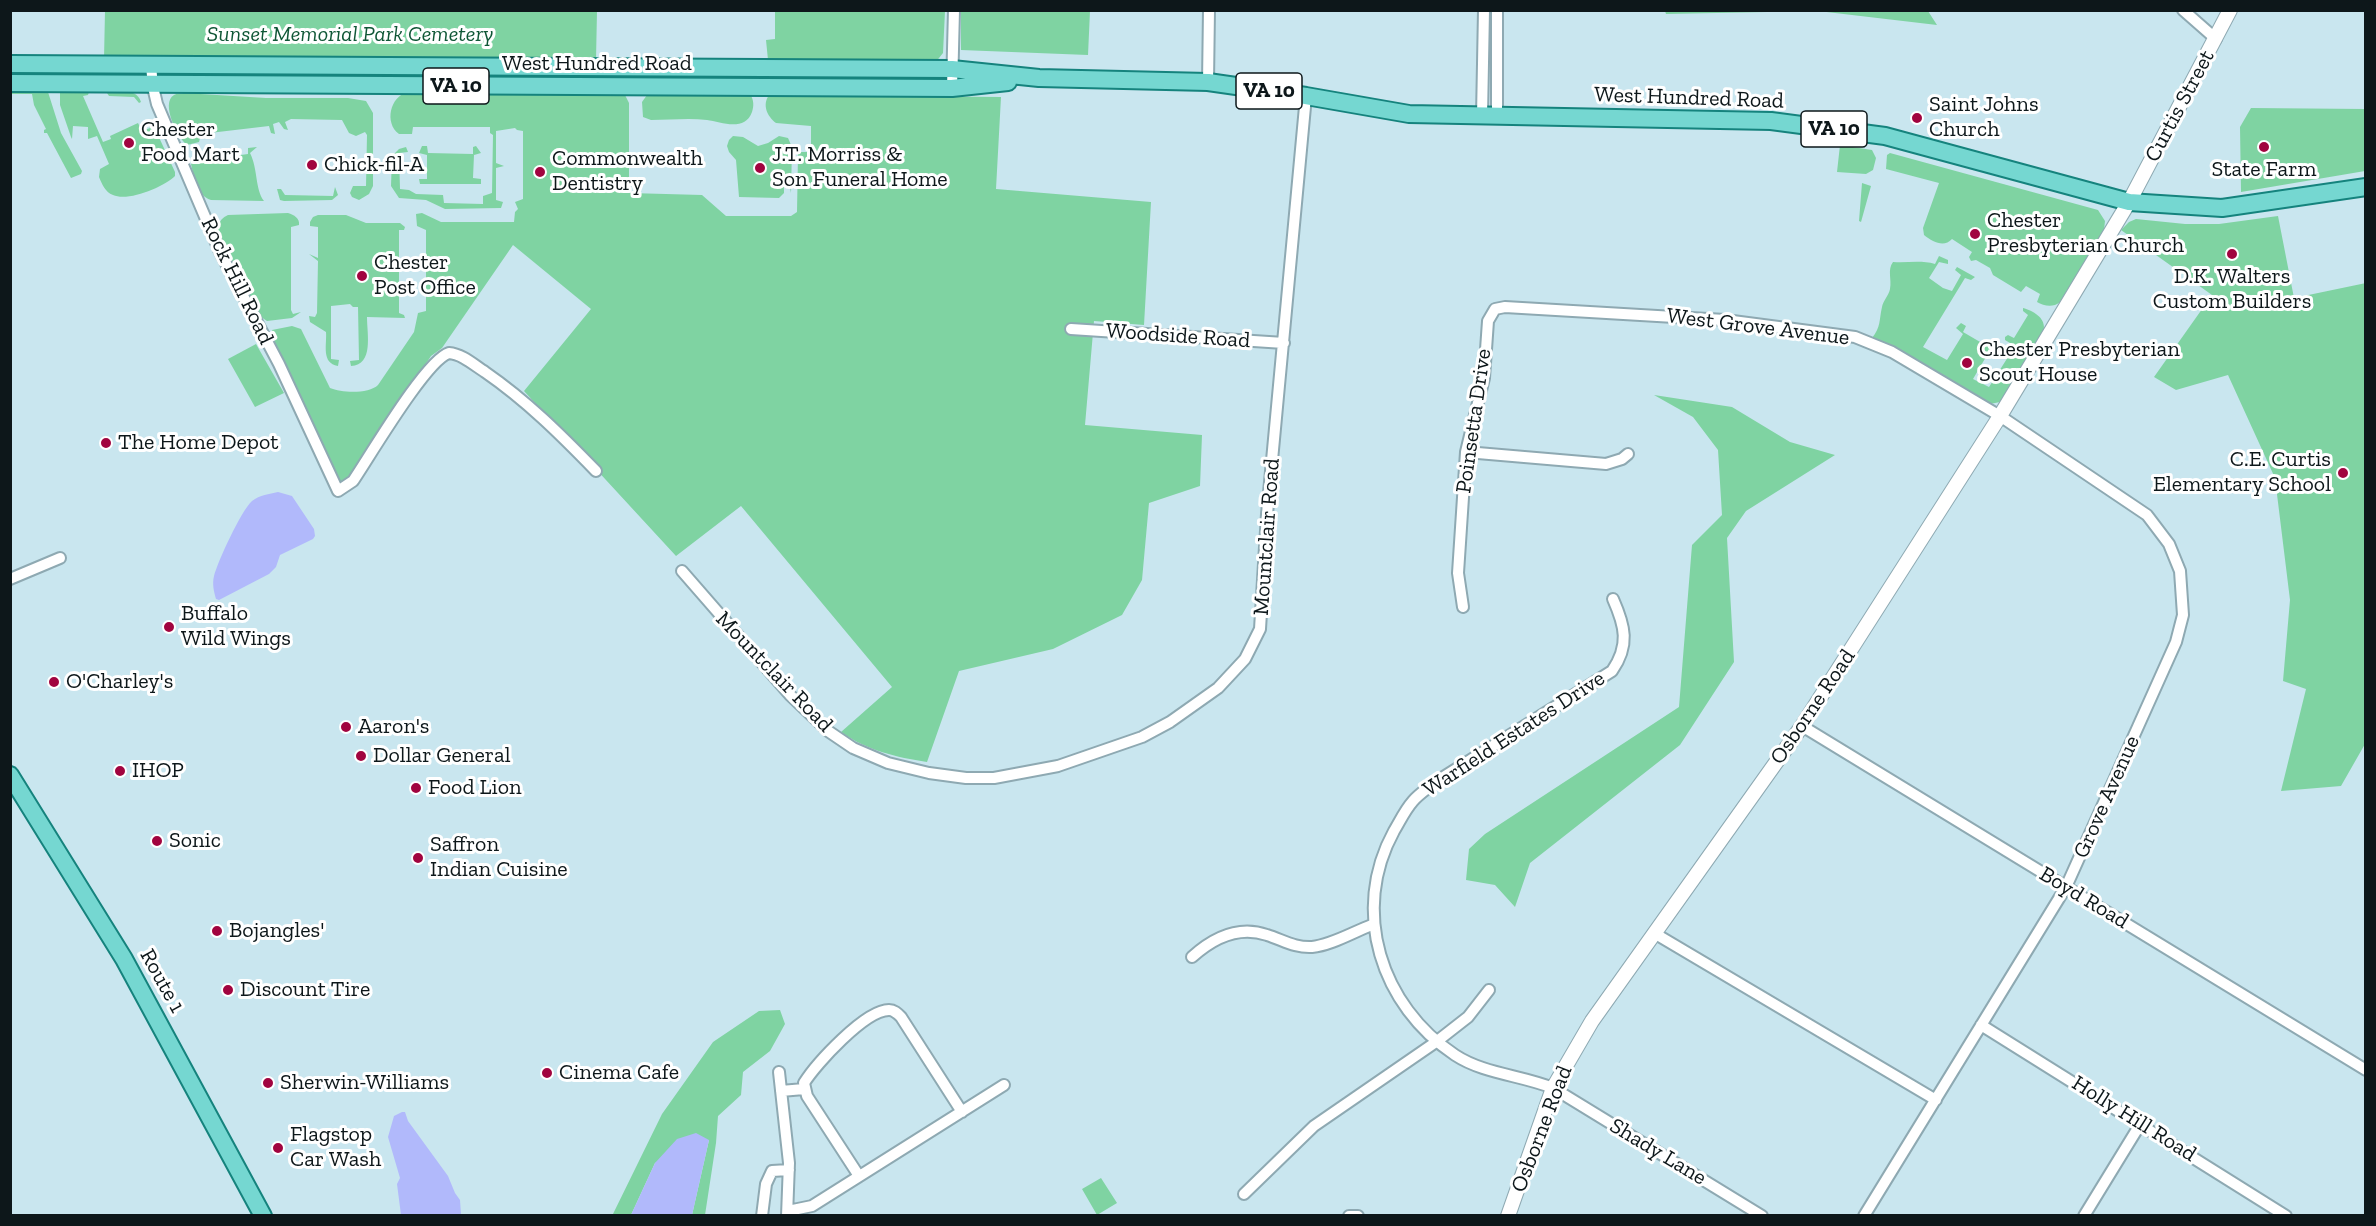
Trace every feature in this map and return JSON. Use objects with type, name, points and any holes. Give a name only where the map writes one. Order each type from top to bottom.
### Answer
[{"type":"main road","name":"West Hundred Road","points":[[10,64],[952,69],[1039,78],[1208,82],[1409,114],[1771,121],[1885,136],[2129,201],[2222,208],[2366,187]]},
{"type":"main road","name":"West Hundred Road","points":[[10,83],[952,88],[1039,78]]},
{"type":"main road","name":"Route 1","points":[[10,776],[124,959],[263,1215]]},
{"type":"street","points":[[952,88],[954,10]]},
{"type":"street","points":[[1208,82],[1209,10]]},
{"type":"street","points":[[1484,10],[1490,116]]},
{"type":"street","points":[[1490,116],[1497,10]]},
{"type":"street","points":[[2184,10],[2216,39]]},
{"type":"street","name":"Curtis Street","points":[[2129,201],[2230,10]]},
{"type":"street","name":"Rock Hill Road","points":[[151,65],[152,84],[157,104],[220,252],[284,374],[338,491],[353,481],[424,374],[440,356],[449,353],[469,361],[516,393],[596,471]]},
{"type":"street","name":"Mountclair Road","points":[[682,571],[790,695],[828,731],[854,748],[888,763],[929,773],[966,778],[994,778],[1058,766],[1132,741],[1170,722],[1218,688],[1245,659],[1260,629],[1267,514],[1306,96]]},
{"type":"street","name":"Osborne Road","points":[[1508,1215],[1553,1088],[1592,1021],[1802,726],[2000,416],[2129,201]]},
{"type":"street","name":"West Grove Avenue","points":[[1495,309],[1516,306],[1723,319],[1855,337],[1892,352],[2000,416]]},
{"type":"street","name":"Poinsetta Drive","points":[[1463,607],[1458,573],[1466,452],[1484,378],[1488,321],[1495,309]]},
{"type":"street","name":"Woodside Road","points":[[1071,329],[1284,343]]},
{"type":"street","name":"Grove Avenue","points":[[1864,1215],[2066,887],[2176,642],[2183,615],[2180,572],[2169,544],[2147,515],[2000,416]]},
{"type":"street","points":[[1466,452],[1606,464],[1614,463],[1628,454]]},
{"type":"street","points":[[10,579],[60,558]]},
{"type":"street","name":"Warfield Estates Drive","points":[[1553,1088],[1531,1079],[1475,1066],[1436,1042],[1401,1000],[1387,975],[1372,925],[1374,892],[1382,858],[1403,814],[1414,800],[1434,783],[1612,671],[1623,648],[1624,628],[1613,599]]},
{"type":"street","name":"Boyd Road","points":[[1802,726],[2366,1070]]},
{"type":"street","points":[[1192,957],[1206,944],[1233,933],[1255,932],[1289,945],[1311,947],[1323,945],[1372,925]]},
{"type":"street","points":[[1654,933],[1936,1100]]},
{"type":"street","points":[[1244,1194],[1314,1126],[1436,1042],[1468,1017],[1489,990]]},
{"type":"street","points":[[804,1089],[808,1078],[843,1036],[881,1011],[889,1010],[901,1017],[962,1112]]},
{"type":"street","name":"Holly Hill Road","points":[[1981,1024],[2286,1215]]},
{"type":"street","points":[[779,1072],[789,1170],[788,1213],[812,1206],[1004,1085]]},
{"type":"street","name":"Shady Lane","points":[[1553,1088],[1762,1215]]},
{"type":"street","points":[[781,1091],[804,1089]]},
{"type":"street","points":[[804,1089],[859,1176]]},
{"type":"street","points":[[2084,1215],[2141,1123]]},
{"type":"street","points":[[762,1215],[766,1184],[772,1171],[789,1170]]},
{"type":"street","points":[[1349,1215],[1359,1215]]},
{"type":"green space","name":"Sunset Memorial Park Cemetery","points":[[105,11],[597,11],[596,60],[104,59]]},
{"type":"green space","points":[[775,11],[945,11],[943,53],[935,63],[768,60],[766,40],[775,39]]},
{"type":"green space","points":[[961,11],[1090,11],[1088,55],[961,50]]},
{"type":"green space","points":[[1665,11],[1818,11],[1666,14]]},
{"type":"green space","points":[[1818,11],[1928,11],[1937,25]]},
{"type":"green space","points":[[483,73],[675,75],[675,78],[466,81],[466,77]]},
{"type":"green space","points":[[11,91],[48,92],[61,133],[82,171],[81,174],[71,178],[47,133],[44,133],[46,129],[34,105],[32,94],[11,94]]},
{"type":"green space","points":[[60,92],[89,92],[88,95],[83,96],[103,142],[111,139],[110,136],[138,123],[142,131],[150,128],[148,121],[151,120],[175,176],[155,189],[136,195],[120,197],[110,194],[99,177],[100,169],[109,164],[97,136],[88,139],[88,127],[73,126],[72,139],[60,105]]},
{"type":"green space","points":[[408,92],[625,95],[629,103],[629,193],[702,195],[726,216],[791,216],[797,212],[798,154],[811,152],[811,126],[776,123],[766,110],[769,95],[1001,97],[996,189],[1151,202],[1144,325],[1094,321],[1085,425],[1202,435],[1200,486],[1149,503],[1142,580],[1122,615],[1053,649],[959,671],[927,762],[882,752],[851,739],[841,732],[892,687],[741,506],[676,556],[524,391],[591,309],[513,245],[442,348],[431,356],[352,476],[347,481],[337,481],[272,341],[272,330],[292,326],[301,329],[330,388],[355,392],[374,388],[414,332],[418,313],[426,311],[426,230],[417,226],[416,214],[422,213],[441,222],[514,222],[515,212],[518,209],[515,202],[523,199],[523,131],[515,128],[496,131],[496,163],[504,166],[496,168],[496,200],[503,202],[501,208],[445,209],[426,200],[399,198],[391,186],[392,156],[399,149],[406,147],[408,152],[399,153],[400,189],[416,194],[443,195],[444,203],[483,204],[483,196],[492,193],[493,135],[490,133],[490,127],[413,127],[412,134],[399,134],[392,123],[391,110],[397,99]]},
{"type":"green space","points":[[107,93],[132,93],[141,102],[139,103],[134,97],[109,96]]},
{"type":"green space","points":[[184,93],[266,98],[348,98],[366,101],[373,113],[373,186],[369,194],[359,200],[352,197],[350,193],[353,186],[366,186],[367,135],[365,132],[356,136],[349,133],[342,120],[291,119],[285,122],[288,130],[284,129],[279,122],[273,124],[275,134],[271,133],[269,126],[201,134],[199,142],[187,145],[175,128],[169,105],[174,95]]},
{"type":"green space","points":[[750,94],[753,108],[749,118],[738,124],[700,119],[651,120],[643,117],[642,102],[647,95]]},
{"type":"green space","points":[[2251,108],[2365,109],[2365,171],[2241,192],[2240,127]]},
{"type":"green space","name":"J.T. Morriss & Son Funeral Home","points":[[733,136],[743,137],[758,146],[779,136],[788,138],[792,147],[791,193],[789,182],[784,181],[784,193],[779,198],[739,197],[736,160],[727,146]]},
{"type":"green space","points":[[1840,145],[1872,150],[1876,158],[1873,170],[1866,174],[1837,172]]},
{"type":"green space","points":[[422,146],[427,146],[428,153],[473,154],[473,147],[476,146],[481,153],[474,155],[473,178],[481,179],[481,184],[420,184],[419,179],[427,179],[427,155],[419,153]]},
{"type":"green space","points":[[257,147],[250,153],[259,191],[264,201],[211,200],[202,194],[196,185],[191,164],[198,157],[210,153],[212,159],[248,154],[248,148]]},
{"type":"green space","points":[[1890,153],[2098,210],[2105,221],[2104,230],[2060,302],[2051,306],[2043,305],[2037,302],[2040,294],[2026,286],[2021,292],[1993,275],[1990,268],[1976,260],[1971,261],[1969,257],[1972,252],[1952,239],[1942,244],[1924,235],[1923,228],[1939,183],[1886,169],[1887,155]]},
{"type":"green space","points":[[1862,183],[1871,186],[1861,222],[1859,221]]},
{"type":"green space","points":[[335,187],[338,195],[332,200],[284,201],[280,200],[277,189],[281,189],[285,195],[333,196]]},
{"type":"green space","points":[[288,213],[299,220],[299,225],[291,227],[291,310],[293,314],[301,312],[292,318],[267,321],[261,317],[220,240],[218,226],[228,215]]},
{"type":"green space","name":"Chester Post Office","points":[[318,215],[346,215],[366,223],[400,223],[405,227],[404,230],[399,230],[399,313],[405,318],[367,317],[368,348],[366,355],[358,364],[351,366],[350,361],[359,360],[358,307],[350,304],[331,306],[331,359],[339,360],[338,366],[329,361],[327,357],[326,332],[310,322],[309,316],[315,317],[317,313],[318,261],[309,254],[318,258],[318,227],[310,226],[310,222]]},
{"type":"green space","points":[[2278,216],[2294,298],[2366,283],[2365,744],[2341,786],[2281,791],[2306,689],[2283,681],[2290,600],[2275,478],[2228,375],[2176,390],[2154,377],[2212,295],[2121,230],[2136,219],[2185,224],[2219,224]]},
{"type":"green space","points":[[1939,256],[1948,260],[1948,264],[1939,262],[1929,278],[1943,288],[1952,291],[1961,275],[1955,270],[1957,267],[1975,277],[1971,280],[1965,278],[1923,347],[1947,360],[1963,334],[1956,328],[1961,323],[1966,326],[1963,332],[1987,346],[1992,342],[1993,345],[1973,379],[1989,387],[2015,346],[2005,340],[2005,337],[2008,335],[2014,338],[2028,315],[2023,308],[2034,313],[2043,321],[2044,329],[2005,401],[1990,404],[1891,346],[1872,338],[1878,327],[1889,291],[1890,268],[1893,262],[1935,264]]},
{"type":"green space","points":[[256,344],[284,393],[255,407],[228,359]]},
{"type":"green space","points":[[1654,395],[1732,407],[1790,442],[1835,455],[1746,511],[1727,538],[1734,662],[1680,745],[1530,863],[1515,907],[1495,885],[1466,880],[1469,849],[1485,834],[1679,707],[1692,545],[1722,515],[1718,450],[1693,417]]},
{"type":"green space","points":[[780,1010],[785,1024],[770,1051],[743,1072],[741,1095],[718,1116],[705,1215],[692,1215],[709,1140],[655,1163],[631,1215],[612,1216],[662,1114],[713,1042],[759,1011]]},
{"type":"green space","points":[[1101,1178],[1117,1203],[1097,1215],[1082,1189]]},
{"type":"water","points":[[278,492],[292,496],[314,529],[315,536],[280,555],[276,567],[269,574],[219,600],[216,599],[214,576],[225,548],[247,506],[255,499]]},
{"type":"water","points":[[405,1112],[408,1121],[448,1176],[460,1200],[461,1215],[401,1215],[397,1184],[400,1178],[388,1137],[394,1116]]},
{"type":"water","points":[[696,1133],[709,1140],[692,1215],[631,1215],[655,1163],[677,1139]]},
{"type":"place","name":"Saint Johns Church","points":[[1917,118]]},
{"type":"place","name":"Chester Food Mart","points":[[129,143]]},
{"type":"place","name":"State Farm","points":[[2264,147]]},
{"type":"place","name":"Chick-fil-A","points":[[312,165]]},
{"type":"place","name":"J.T. Morriss & Son Funeral Home","points":[[760,168]]},
{"type":"place","name":"Commonwealth Dentistry","points":[[540,172]]},
{"type":"place","name":"Chester Presbyterian Church","points":[[1975,234]]},
{"type":"place","name":"D.K. Walters Custom Builders","points":[[2232,254]]},
{"type":"place","name":"Chester Post Office","points":[[362,276]]},
{"type":"place","name":"Chester Presbyterian Scout House","points":[[1967,363]]},
{"type":"place","name":"The Home Depot","points":[[106,443]]},
{"type":"place","name":"C.E. Curtis Elementary School","points":[[2343,473]]},
{"type":"place","name":"Buffalo Wild Wings","points":[[169,627]]},
{"type":"place","name":"O'Charley's","points":[[54,682]]},
{"type":"place","name":"Aaron's","points":[[346,727]]},
{"type":"place","name":"Dollar General","points":[[361,756]]},
{"type":"place","name":"IHOP","points":[[120,771]]},
{"type":"place","name":"Food Lion","points":[[416,788]]},
{"type":"place","name":"Sonic","points":[[157,841]]},
{"type":"place","name":"Saffron Indian Cuisine","points":[[418,858]]},
{"type":"place","name":"Bojangles'","points":[[217,931]]},
{"type":"place","name":"Discount Tire","points":[[228,990]]},
{"type":"place","name":"Cinema Cafe","points":[[547,1073]]},
{"type":"place","name":"Sherwin-Williams","points":[[268,1083]]},
{"type":"place","name":"Flagstop Car Wash","points":[[278,1148]]}]
